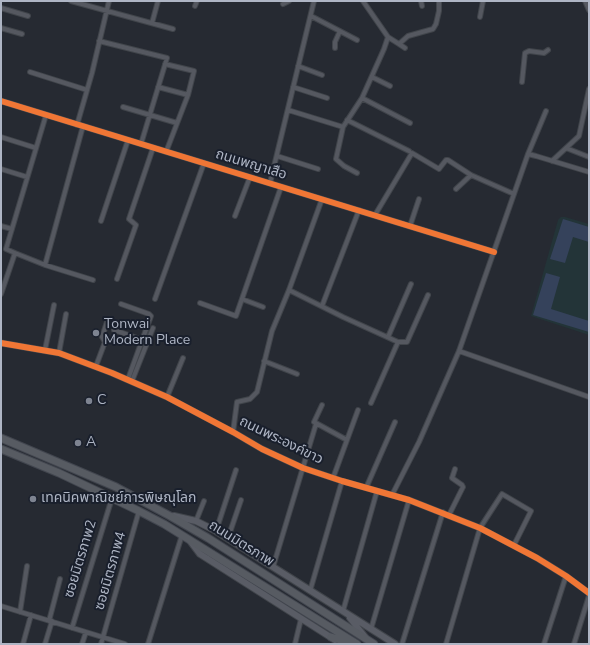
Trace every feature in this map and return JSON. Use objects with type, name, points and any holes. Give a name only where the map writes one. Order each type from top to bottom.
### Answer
[{"type":"main road","name":"ถนนมิตรภาพ","points":[[1,438],[116,487],[170,516],[208,538],[371,642]]},
{"type":"main road","name":"ถนนมิตรภาพ","points":[[1,449],[52,470],[139,511],[185,537],[357,644]]},
{"type":"main road","points":[[170,516],[196,521],[216,531],[395,644]]},
{"type":"main road","points":[[185,537],[200,554],[341,644]]},
{"type":"main road","points":[[344,612],[371,642]]},
{"type":"main road","points":[[331,637],[352,644]]},
{"type":"street","points":[[71,1],[173,29]]},
{"type":"street","points":[[77,125],[92,73],[109,1]]},
{"type":"street","points":[[152,23],[158,1]]},
{"type":"street","points":[[284,4],[289,1]]},
{"type":"street","points":[[270,183],[314,1]]},
{"type":"street","points":[[363,1],[388,37],[405,48]]},
{"type":"street","points":[[398,44],[408,36],[429,31],[434,28],[439,11],[439,1]]},
{"type":"street","points":[[480,17],[483,1]]},
{"type":"street","points":[[585,1],[589,10]]},
{"type":"street","points":[[1,8],[28,16]]},
{"type":"street","points":[[311,16],[357,40]]},
{"type":"street","points":[[1,28],[22,34]]},
{"type":"street","points":[[335,48],[335,42],[340,32]]},
{"type":"street","points":[[357,173],[344,166],[336,159],[343,127],[362,98],[388,37]]},
{"type":"street","points":[[99,41],[167,58],[140,144]]},
{"type":"street","points":[[522,82],[525,53],[529,51],[544,53],[548,50]]},
{"type":"street","points":[[165,64],[194,71],[188,95],[166,152]]},
{"type":"street","points":[[298,66],[322,75]]},
{"type":"street","points":[[30,72],[87,90]]},
{"type":"street","points":[[372,76],[390,86]]},
{"type":"street","points":[[158,87],[188,95]]},
{"type":"street","points":[[294,87],[328,98]]},
{"type":"street","points":[[552,161],[579,136],[589,89]]},
{"type":"street","points":[[362,98],[410,123]]},
{"type":"street","name":"ถนนพญาเสือ","points":[[1,101],[494,252]]},
{"type":"street","points":[[123,107],[177,123]]},
{"type":"street","points":[[288,110],[343,127]]},
{"type":"street","points":[[392,496],[419,442],[459,351],[528,154],[546,111]]},
{"type":"street","points":[[6,249],[46,115]]},
{"type":"street","points":[[347,120],[409,150]]},
{"type":"street","points":[[45,265],[83,126]]},
{"type":"street","points":[[1,137],[36,148]]},
{"type":"street","points":[[101,221],[128,140]]},
{"type":"street","points":[[117,279],[136,225],[129,219],[153,148]]},
{"type":"street","points":[[566,148],[589,157]]},
{"type":"street","points":[[375,215],[412,153],[439,169],[446,160],[448,160],[471,175],[514,194]]},
{"type":"street","points":[[528,154],[589,172]]},
{"type":"street","points":[[277,156],[318,170]]},
{"type":"street","points":[[155,299],[204,163]]},
{"type":"street","points":[[1,169],[27,177]]},
{"type":"street","points":[[456,189],[471,175]]},
{"type":"street","points":[[235,216],[250,177]]},
{"type":"street","points":[[200,303],[236,316],[281,187]]},
{"type":"street","points":[[232,432],[237,402],[250,398],[257,392],[272,331],[289,290],[322,199]]},
{"type":"street","points":[[410,226],[419,199]]},
{"type":"street","points":[[322,306],[359,210]]},
{"type":"street","points":[[1,226],[12,229]]},
{"type":"street","points":[[1,246],[45,265],[93,280]]},
{"type":"street","points":[[1,294],[15,253]]},
{"type":"street","points":[[388,337],[411,284]]},
{"type":"street","points":[[289,290],[398,342],[407,342],[428,295]]},
{"type":"street","points":[[242,299],[264,307]]},
{"type":"street","points":[[121,304],[150,315],[151,318],[130,380]]},
{"type":"street","points":[[45,350],[54,305]]},
{"type":"street","points":[[59,353],[66,314]]},
{"type":"street","points":[[96,366],[105,342],[102,337],[107,322]]},
{"type":"street","points":[[130,380],[153,328]]},
{"type":"street","points":[[114,330],[143,340]]},
{"type":"street","points":[[371,403],[398,342]]},
{"type":"street","name":"ถนนพระองค์ขาว","points":[[1,343],[59,353],[96,366],[167,397],[262,448],[303,468],[409,500],[443,512],[514,545],[566,576],[589,592]]},
{"type":"street","points":[[459,351],[589,397]]},
{"type":"street","points":[[167,397],[183,358]]},
{"type":"street","points":[[264,361],[298,374]]},
{"type":"street","points":[[273,567],[316,424],[314,422],[322,405]]},
{"type":"street","points":[[332,478],[358,410]]},
{"type":"street","points":[[366,488],[395,422]]},
{"type":"street","points":[[316,424],[347,440]]},
{"type":"street","points":[[449,515],[463,487],[452,478],[455,469]]},
{"type":"street","points":[[216,531],[236,470]]},
{"type":"street","points":[[310,591],[342,481]]},
{"type":"street","points":[[344,612],[378,491]]},
{"type":"street","points":[[446,644],[480,528],[502,494],[531,511],[514,545]]},
{"type":"street","name":"ซอยมิตรภาพ2","points":[[72,628],[112,498]]},
{"type":"street","points":[[228,538],[241,500]]},
{"type":"street","points":[[371,629],[409,500]]},
{"type":"street","points":[[196,521],[204,501]]},
{"type":"street","name":"ซอยมิตรภาพ4","points":[[101,644],[139,511]]},
{"type":"street","points":[[402,644],[443,512]]},
{"type":"street","points":[[148,644],[185,537]]},
{"type":"street","points":[[20,612],[27,566]]},
{"type":"street","points":[[544,644],[566,576]]},
{"type":"street","points":[[45,644],[60,580]]},
{"type":"street","points":[[574,644],[589,596]]},
{"type":"street","points":[[1,606],[125,644]]},
{"type":"street","points":[[23,644],[31,615]]},
{"type":"street","points":[[294,644],[302,619]]},
{"type":"street","points":[[82,644],[86,632]]},
{"type":"shaded area","points":[[561,217],[589,224],[589,335],[531,316],[558,220]]},
{"type":"water","points":[[563,219],[589,227],[589,242],[573,237],[565,263],[550,259]]},
{"type":"water","points":[[546,273],[560,277],[551,309],[589,321],[589,332],[533,315]]},
{"type":"cycle path","points":[[1,101],[494,252]]},
{"type":"cycle path","points":[[1,343],[59,353],[112,373],[167,397],[262,449],[303,468],[409,500],[480,528],[537,558],[566,576],[589,593]]},
{"type":"place","name":"Tonwai Modern Place","points":[[96,333]]},
{"type":"place","name":"C","points":[[89,401]]},
{"type":"place","name":"A","points":[[78,443]]},
{"type":"place","name":"เทคนิคพาณิชย์การพิษณุโลก","points":[[33,499]]}]
